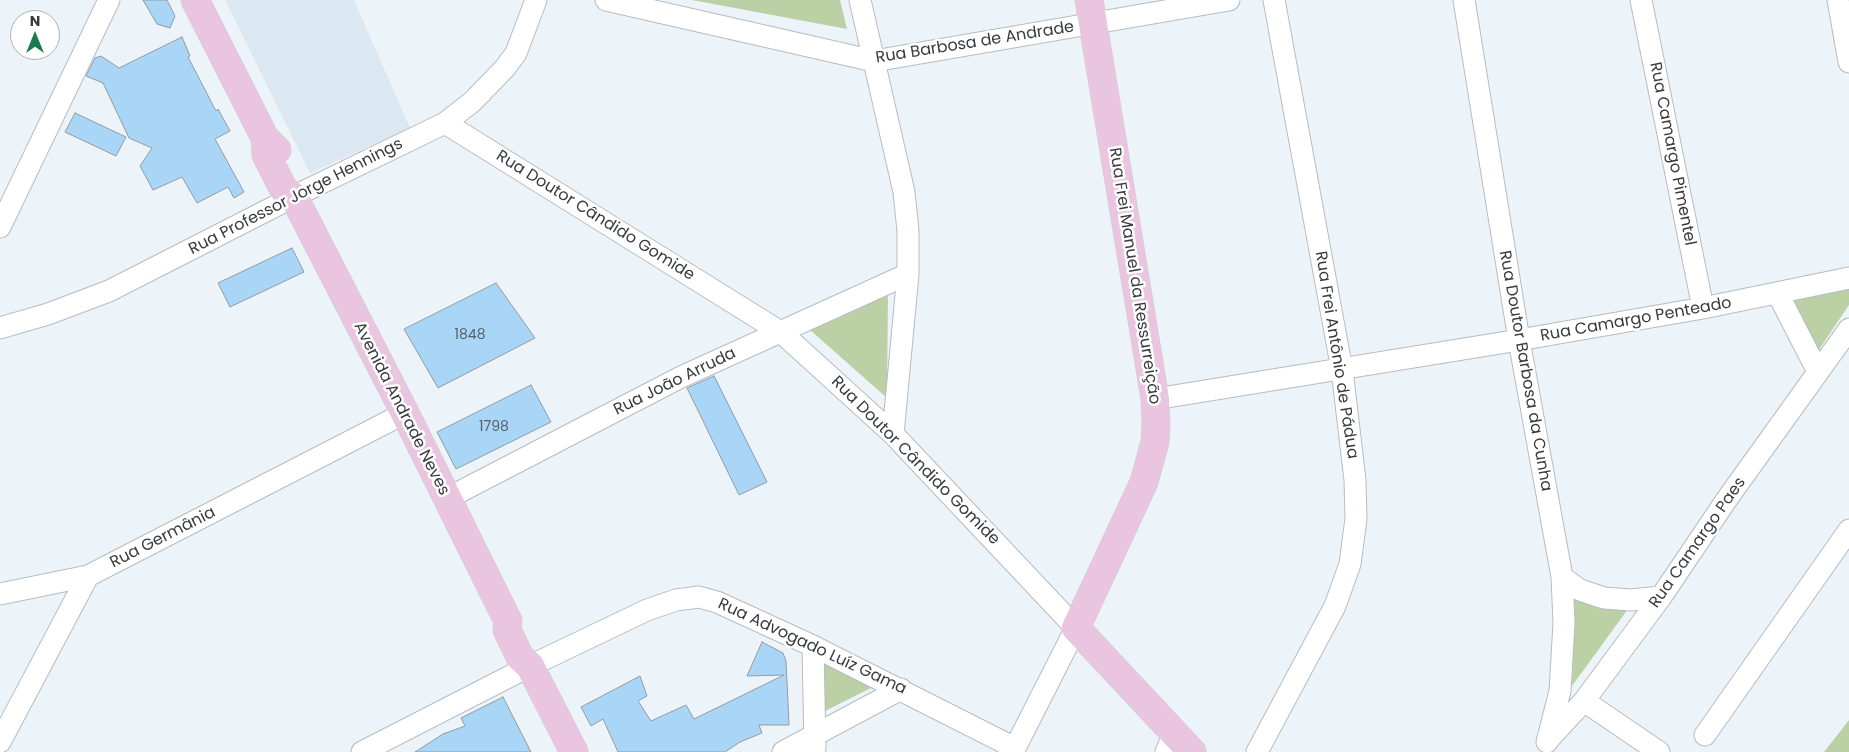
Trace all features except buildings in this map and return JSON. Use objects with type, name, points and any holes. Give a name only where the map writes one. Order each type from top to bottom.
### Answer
[{"type":"main road","name":"Avenida Andrade Neves","points":[[195,0],[264,138],[276,148],[294,184],[294,197],[405,413],[508,621],[517,625],[530,654],[530,666],[574,752]]},
{"type":"main road","name":"Rua Frei Manuel da Ressurreição","points":[[1076,628],[1144,482],[1155,442],[1155,399],[1091,12]]},
{"type":"main road","name":"Rua Doutor Cândido Gomide","points":[[1076,628],[1177,746]]},
{"type":"street","points":[[0,227],[109,0]]},
{"type":"street","name":"Rua Professor Jorge Hennings","points":[[0,328],[48,314],[109,291],[445,123],[472,102],[505,68],[516,53],[536,0]]},
{"type":"street","name":"Rua Barbosa de Andrade","points":[[612,0],[874,61],[1091,12],[1229,0]]},
{"type":"street","points":[[860,0],[904,192],[908,231],[908,274],[893,434]]},
{"type":"street","name":"Rua Frei Antônio de Pádua","points":[[1257,752],[1335,606],[1350,564],[1356,519],[1354,480],[1342,370],[1274,0]]},
{"type":"street","name":"Rua Doutor Barbosa da Cunha","points":[[1464,0],[1519,340],[1562,577],[1564,623],[1560,691],[1544,747]]},
{"type":"street","name":"Rua Camargo Pimentel","points":[[1641,0],[1703,308]]},
{"type":"street","points":[[1838,0],[1849,62]]},
{"type":"street","name":"Rua Doutor Cândido Gomide","points":[[445,123],[782,332],[893,434],[1076,628]]},
{"type":"street","name":"Rua João Arruda","points":[[446,498],[681,377],[908,274]]},
{"type":"street","name":"Rua Camargo Penteado","points":[[1155,399],[1342,370],[1703,308],[1849,278]]},
{"type":"street","points":[[1778,294],[1818,372]]},
{"type":"street","name":"Rua Camargo Paes","points":[[1544,747],[1584,701],[1661,597],[1849,329]]},
{"type":"street","name":"Rua Germânia","points":[[0,594],[88,576],[405,413]]},
{"type":"street","points":[[1705,735],[1849,530]]},
{"type":"street","points":[[0,742],[88,576]]},
{"type":"street","points":[[1562,577],[1580,590],[1604,598],[1631,600],[1661,597]]},
{"type":"street","name":"Rua Advogado Luíz Gama","points":[[362,752],[530,666],[647,610],[688,598],[699,597],[717,602],[901,688],[1014,750]]},
{"type":"street","points":[[1014,750],[1076,628]]},
{"type":"street","points":[[813,646],[815,744]]},
{"type":"street","points":[[784,752],[815,744],[901,688]]},
{"type":"street","points":[[1584,701],[1659,752]]},
{"type":"shaded area","points":[[225,0],[354,0],[410,128],[310,173]]},
{"type":"green space","points":[[692,0],[840,0],[847,29]]},
{"type":"green space","points":[[1849,280],[1849,305],[1818,351],[1785,295]]},
{"type":"green space","points":[[888,289],[887,398],[809,329]]},
{"type":"green space","points":[[1572,597],[1628,609],[1572,686],[1574,637]]},
{"type":"green space","points":[[823,661],[873,687],[821,713]]},
{"type":"green space","points":[[1849,720],[1849,752],[1824,752]]}]
